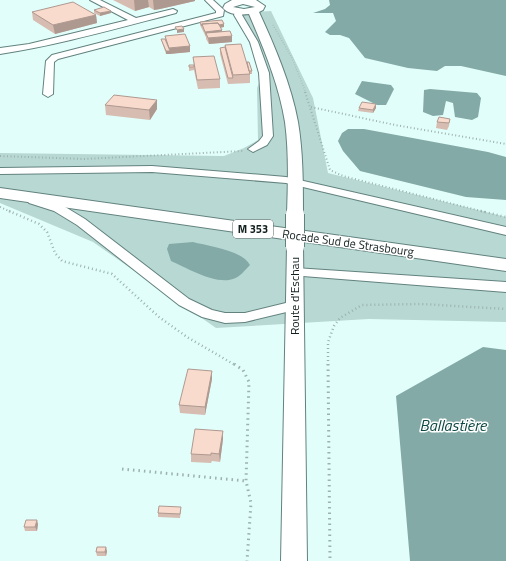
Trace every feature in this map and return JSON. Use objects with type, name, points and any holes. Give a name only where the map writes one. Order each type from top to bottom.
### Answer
[{"type":"highway","name":"Rocade Sud de Strasbourg","points":[[3,195],[506,254]]},
{"type":"highway","name":"Rocade Sud de Strasbourg","points":[[3,195],[506,265]]},
{"type":"main road","name":"Route d'Eschau","points":[[241,7],[264,35],[276,64],[291,123],[295,182],[294,561]]},
{"type":"street","points":[[94,0],[135,21]]},
{"type":"street","points":[[209,0],[241,7]]},
{"type":"street","points":[[197,13],[241,7]]},
{"type":"street","points":[[48,94],[50,61],[55,57],[169,26],[217,16],[241,7]]},
{"type":"street","points":[[241,7],[238,14],[254,42],[266,83],[268,136],[264,143],[253,149]]},
{"type":"street","points":[[0,51],[29,48],[173,11]]},
{"type":"street","points":[[0,171],[152,169],[211,173],[295,182],[506,231]]},
{"type":"street","points":[[3,195],[43,202],[58,208],[80,222],[184,302],[201,311],[217,316],[237,318],[294,306]]},
{"type":"street","points":[[295,272],[506,287]]},
{"type":"path","points":[[241,7],[265,11],[292,58],[311,107],[330,170],[343,176],[505,216]]},
{"type":"path","points":[[311,107],[395,125],[506,144]]},
{"type":"path","points":[[0,156],[84,159],[229,153],[253,149]]},
{"type":"path","points":[[3,195],[47,232],[55,253],[62,261],[112,274],[128,287],[159,317],[187,337],[226,358],[243,370],[249,382],[246,481],[251,503],[247,561]]},
{"type":"path","points":[[330,561],[328,342],[334,326],[340,318],[362,305],[421,304],[506,309]]},
{"type":"path","points":[[122,469],[246,481]]},
{"type":"green space","points":[[271,11],[313,98],[328,173],[506,217],[506,322],[369,319],[216,328],[93,242],[0,203],[0,153],[224,156],[244,148],[258,140],[257,88],[260,80],[259,71],[242,27],[233,13]]},
{"type":"water","points":[[329,0],[506,0],[506,76],[461,66],[445,66],[437,71],[408,68],[365,58],[349,38],[340,35],[330,35],[325,32],[336,21],[333,13],[313,13],[325,9],[330,5]]},
{"type":"water","points":[[362,81],[391,85],[394,89],[386,105],[377,105],[355,94]]},
{"type":"water","points":[[430,89],[477,93],[481,98],[478,117],[472,120],[455,117],[453,103],[446,101],[443,115],[433,116],[423,112],[424,90]]},
{"type":"water","points":[[348,129],[364,129],[488,152],[506,157],[506,200],[466,197],[360,171],[343,151],[338,141],[342,133]]},
{"type":"water","points":[[193,242],[232,252],[246,260],[250,265],[238,277],[233,279],[218,280],[201,275],[171,261],[167,249],[169,244]]},
{"type":"water","name":"Ballastière","points":[[483,347],[506,350],[506,561],[410,561],[396,396]]},
{"type":"building","points":[[73,2],[96,15],[53,25],[32,12]]},
{"type":"building","points":[[104,7],[111,11],[100,13],[94,10]]},
{"type":"building","points":[[222,20],[224,24],[219,25],[218,23],[202,24],[202,26],[200,22]]},
{"type":"building","points":[[218,23],[222,30],[205,32],[202,24]]},
{"type":"building","points":[[182,26],[184,29],[177,30],[175,27]]},
{"type":"building","points":[[230,31],[232,36],[208,38],[206,33]]},
{"type":"building","points":[[185,34],[190,46],[169,48],[165,36]]},
{"type":"building","points":[[161,39],[165,39],[170,51],[166,51]]},
{"type":"building","points":[[241,44],[250,74],[233,75],[225,45]]},
{"type":"building","points":[[225,47],[233,78],[228,78],[220,48]]},
{"type":"building","points":[[214,56],[220,79],[197,80],[193,57]]},
{"type":"building","points":[[247,62],[249,62],[252,71],[249,71]]},
{"type":"building","points":[[114,95],[157,100],[149,110],[105,105]]},
{"type":"building","points":[[362,102],[376,104],[373,110],[359,108]]},
{"type":"building","points":[[439,117],[450,119],[449,123],[437,122]]},
{"type":"building","points":[[188,369],[212,371],[205,407],[179,405]]},
{"type":"building","points":[[195,429],[223,431],[219,454],[191,454]]},
{"type":"building","points":[[159,506],[181,507],[180,514],[158,513]]},
{"type":"building","points":[[26,520],[37,520],[35,527],[24,527]]},
{"type":"building","points":[[97,547],[106,547],[105,552],[96,552]]}]
